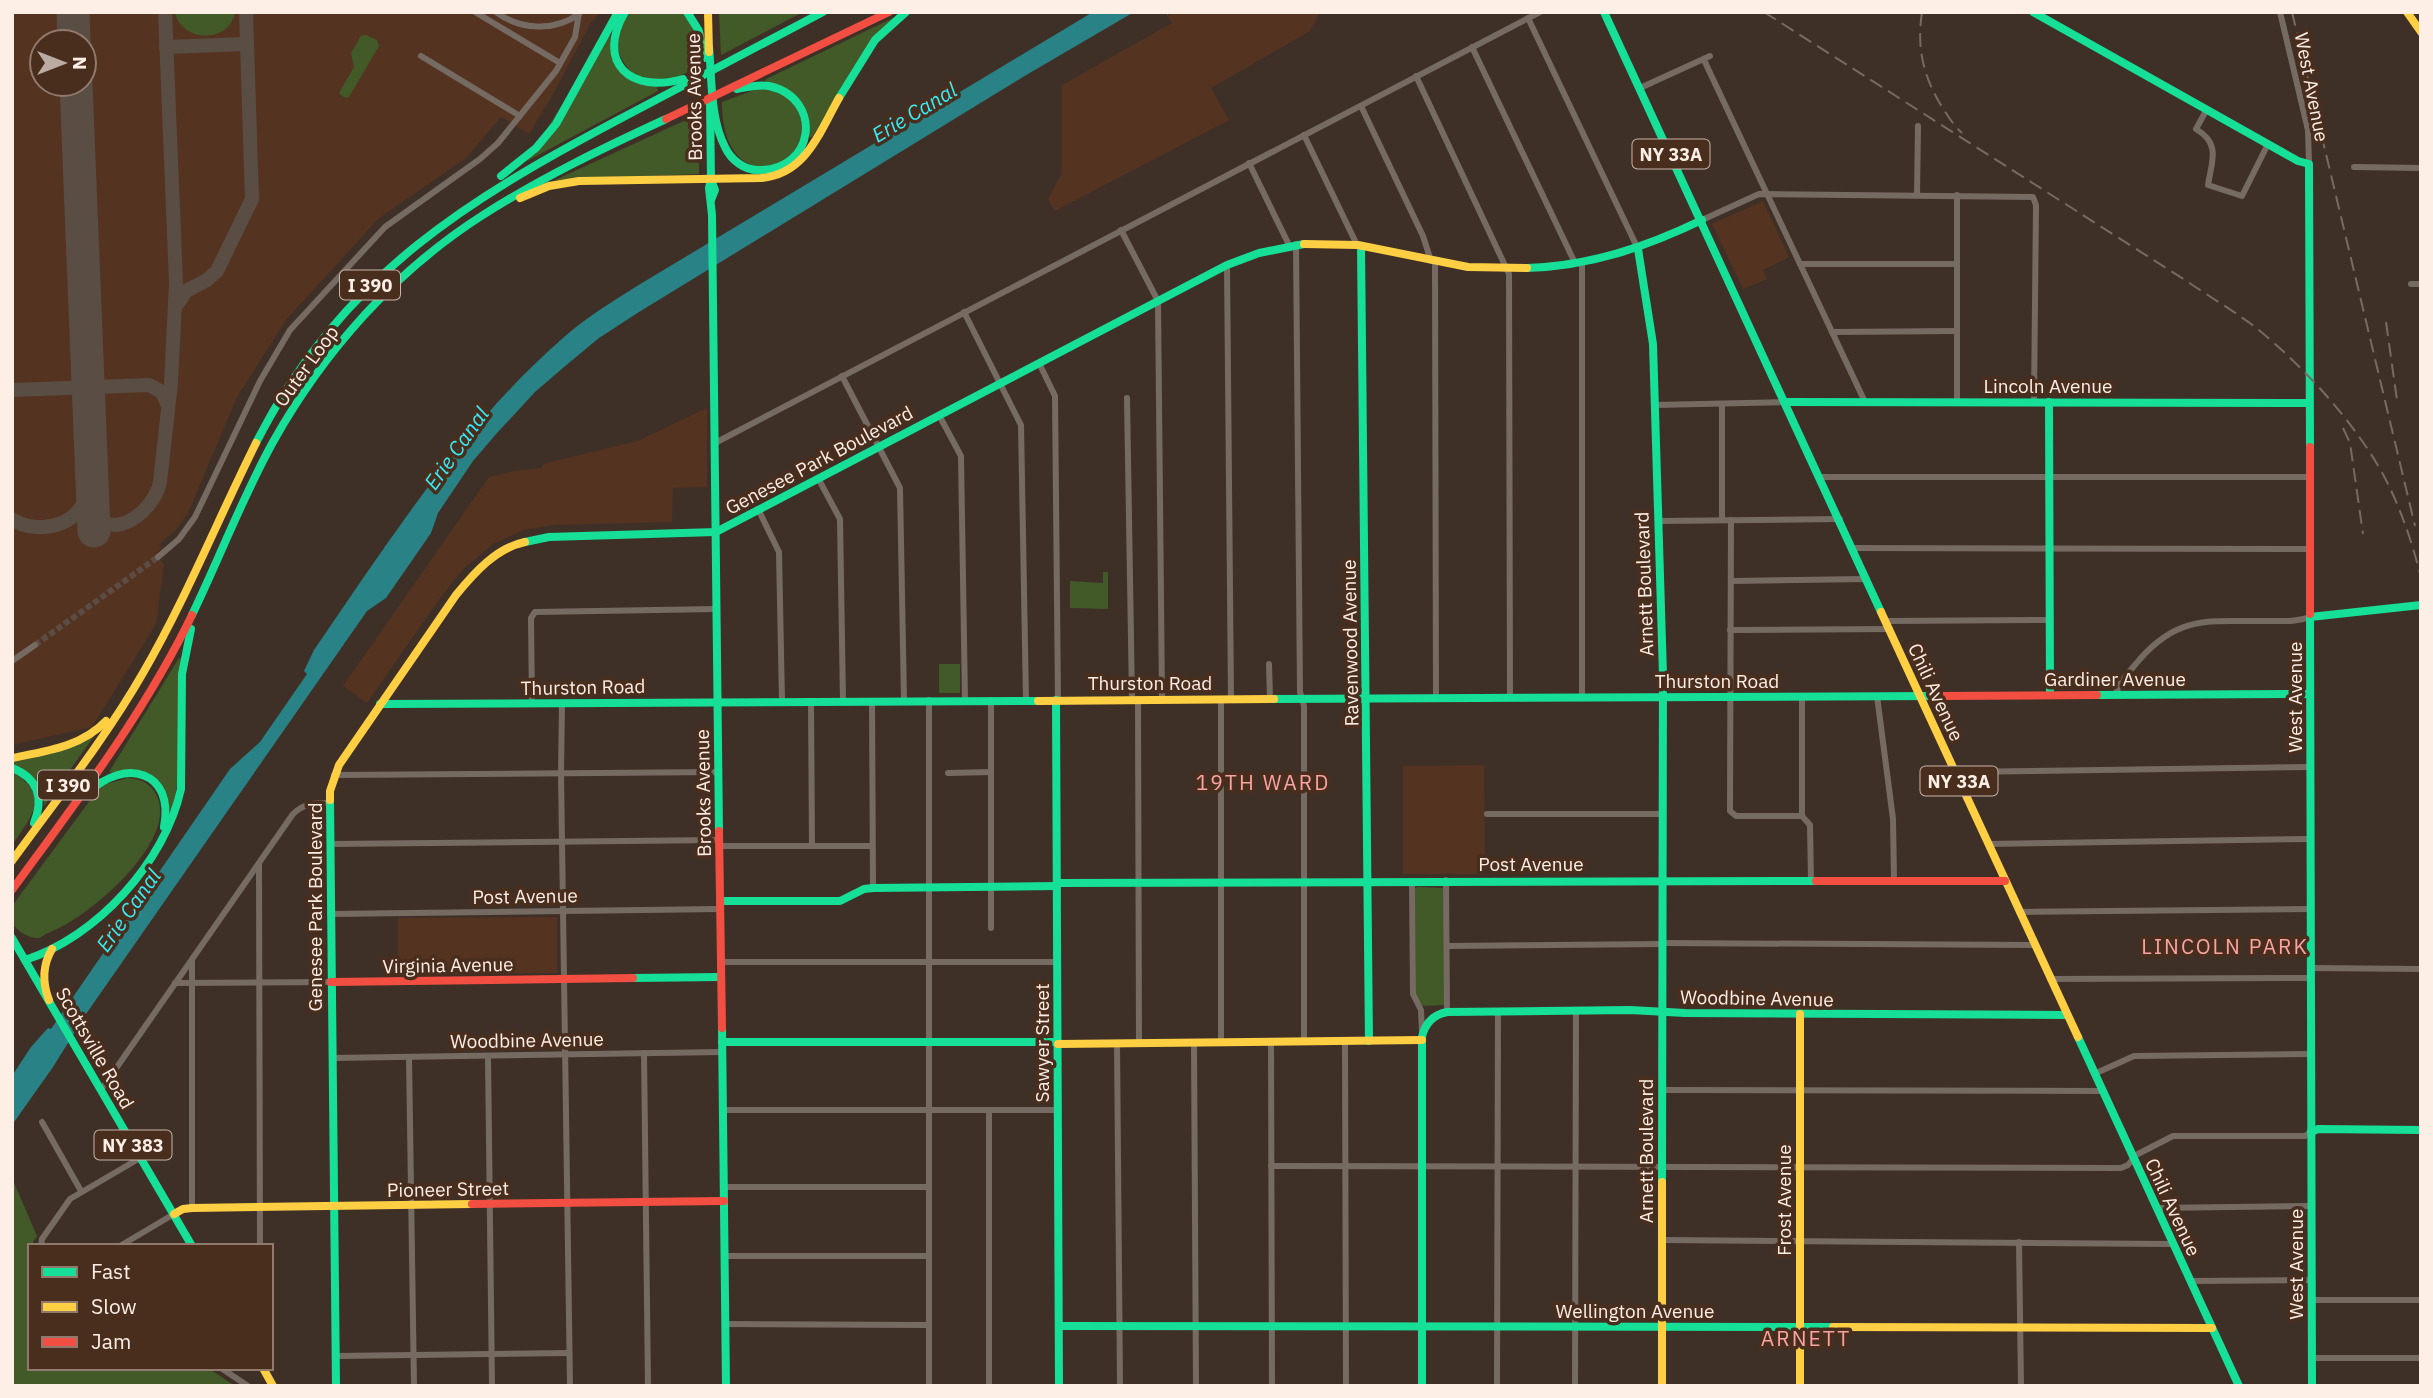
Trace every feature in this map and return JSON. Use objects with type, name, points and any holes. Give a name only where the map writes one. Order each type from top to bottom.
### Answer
[{"type":"main road","points":[[450,216],[524,158],[550,132],[618,12]]},
{"type":"main road","points":[[625,12],[615,28],[614,47],[620,66],[632,78],[647,85],[660,85],[676,82],[696,72],[716,69]]},
{"type":"main road","points":[[687,12],[698,27],[706,49],[714,120],[728,152],[740,165],[752,170],[771,171],[788,164],[798,155],[805,141],[807,126],[796,99],[783,90],[762,85],[721,92]]},
{"type":"main road","name":"Brooks Avenue","points":[[706,49],[708,12]]},
{"type":"main road","name":"Outer Loop","points":[[12,860],[122,708],[172,620],[249,453],[291,381],[323,337],[360,295],[400,257],[450,216],[520,172],[822,12]]},
{"type":"main road","name":"Outer Loop","points":[[12,890],[149,696],[180,640],[265,458],[287,418],[318,372],[384,295],[453,234],[491,208],[547,176],[889,12]]},
{"type":"main road","points":[[453,234],[520,198],[558,184],[588,180],[711,180],[784,175],[798,166],[875,40],[905,12]]},
{"type":"main road","name":"Chili Avenue","points":[[1604,12],[2239,1386]]},
{"type":"main road","points":[[2033,12],[2268,144],[2309,164]]},
{"type":"main road","points":[[2407,12],[2421,32]]},
{"type":"main road","name":"Brooks Avenue","points":[[714,120],[709,188],[712,215],[726,1386]]},
{"type":"main road","name":"West Avenue","points":[[2309,164],[2312,1386]]},
{"type":"main road","name":"Genesee Park Boulevard","points":[[336,1386],[329,803],[334,775],[463,585],[488,560],[506,549],[537,538],[716,532],[1227,265],[1257,253],[1293,245],[1323,243],[1359,245],[1468,267],[1507,268],[1578,263],[1638,249],[1702,220]]},
{"type":"main road","name":"Ravenwood Avenue","points":[[1359,245],[1369,1041]]},
{"type":"main road","name":"Arnett Boulevard","points":[[1638,249],[1652,328],[1663,698],[1662,1386]]},
{"type":"main road","name":"Lincoln Avenue","points":[[1786,402],[2309,403]]},
{"type":"main road","points":[[2049,402],[2050,695]]},
{"type":"main road","points":[[25,960],[86,926],[123,894],[148,864],[173,818],[181,782],[183,658],[195,617],[222,548]]},
{"type":"main road","points":[[2310,617],[2421,605]]},
{"type":"main road","name":"Gardiner Avenue","points":[[1921,697],[2310,694]]},
{"type":"main road","name":"Thurston Road","points":[[380,704],[1921,697]]},
{"type":"main road","name":"Sawyer Street","points":[[1057,700],[1059,1386]]},
{"type":"main road","points":[[12,758],[82,740],[122,708]]},
{"type":"main road","points":[[12,768],[32,780],[38,788],[41,800],[38,816],[12,860]]},
{"type":"main road","points":[[25,960],[34,951],[94,912],[125,884],[161,833],[166,819],[165,800],[156,785],[147,777],[132,772],[117,774],[103,780],[90,791],[54,832]]},
{"type":"main road","name":"Post Avenue","points":[[720,905],[841,901],[864,889],[873,888],[992,888],[1138,883],[1446,880],[2005,881]]},
{"type":"main road","name":"Scottsville Road","points":[[12,938],[191,1244]]},
{"type":"main road","points":[[49,1000],[43,982],[43,968],[49,953],[57,944]]},
{"type":"main road","name":"Virginia Avenue","points":[[331,982],[721,977]]},
{"type":"main road","name":"Woodbine Avenue","points":[[1446,1012],[1576,1010],[2066,1016]]},
{"type":"main road","points":[[1422,1386],[1422,1039],[1427,1023],[1436,1015],[1446,1012]]},
{"type":"main road","name":"Frost Avenue","points":[[1800,1014],[1800,1386]]},
{"type":"main road","points":[[722,1042],[1194,1043],[1422,1039]]},
{"type":"main road","points":[[2311,1132],[2318,1129],[2421,1130]]},
{"type":"main road","name":"Pioneer Street","points":[[174,1214],[192,1208],[724,1201]]},
{"type":"main road","name":"Wellington Avenue","points":[[1059,1326],[2212,1328]]},
{"type":"main road","points":[[264,1370],[273,1386]]},
{"type":"street","points":[[475,12],[561,63]]},
{"type":"street","points":[[496,12],[509,20],[539,27],[559,24],[580,13]]},
{"type":"street","points":[[505,12],[527,25]]},
{"type":"street","points":[[715,443],[1539,12]]},
{"type":"street","name":"West Avenue","points":[[2280,12],[2308,130],[2309,164]]},
{"type":"street","points":[[158,557],[176,542],[195,517],[260,381],[294,325],[382,230],[498,143],[561,63],[575,37],[580,13]]},
{"type":"street","name":"Arnett Boulevard","points":[[1528,18],[1638,249]]},
{"type":"street","points":[[559,24],[570,27],[573,35],[570,45]]},
{"type":"street","points":[[1472,47],[1578,263],[1583,698]]},
{"type":"street","points":[[421,56],[520,116]]},
{"type":"street","points":[[1640,88],[1707,58],[1767,194],[1865,402]]},
{"type":"street","points":[[1416,76],[1507,268],[1510,698]]},
{"type":"street","points":[[1361,106],[1433,261],[1436,698]]},
{"type":"street","points":[[2207,109],[2196,129],[2208,137],[2212,146],[2208,185],[2242,196],[2268,144]]},
{"type":"street","points":[[1917,195],[1918,126]]},
{"type":"street","name":"Ravenwood Avenue","points":[[1304,135],[1359,245]]},
{"type":"street","points":[[1250,163],[1293,245],[1302,699],[1304,1041]]},
{"type":"street","points":[[2354,167],[2421,168]]},
{"type":"street","points":[[1702,220],[1755,195],[1767,194],[2033,197],[2036,205],[2034,402]]},
{"type":"street","points":[[1957,195],[1957,402]]},
{"type":"street","points":[[1121,230],[1158,301],[1162,699]]},
{"type":"street","points":[[1800,264],[1957,264]]},
{"type":"street","points":[[1227,265],[1231,699]]},
{"type":"street","points":[[2410,284],[2421,284]]},
{"type":"street","points":[[964,312],[1021,425],[1026,700]]},
{"type":"street","points":[[1832,332],[1957,331]]},
{"type":"street","points":[[1039,363],[1055,396],[1057,700]]},
{"type":"street","points":[[842,376],[900,488],[904,700]]},
{"type":"street","points":[[1127,398],[1135,699],[1139,1043]]},
{"type":"street","points":[[1655,405],[1786,402]]},
{"type":"street","points":[[1722,405],[1722,520]]},
{"type":"street","points":[[939,415],[961,456],[965,700]]},
{"type":"street","points":[[1820,477],[2310,477]]},
{"type":"street","points":[[818,478],[840,519],[843,701]]},
{"type":"street","points":[[758,509],[779,552],[782,701]]},
{"type":"street","points":[[1658,521],[1840,519]]},
{"type":"street","points":[[1731,520],[1731,813],[1737,816],[1802,816]]},
{"type":"street","points":[[1853,548],[2310,549]]},
{"type":"street","points":[[1731,580],[1867,579]]},
{"type":"street","points":[[532,704],[531,618],[535,612],[717,609]]},
{"type":"street","points":[[2116,694],[2119,685],[2147,652],[2163,637],[2186,625],[2202,622],[2295,621],[2310,617]]},
{"type":"street","points":[[1730,630],[2050,620]]},
{"type":"street","points":[[12,661],[35,645]]},
{"type":"street","points":[[1269,664],[1270,699]]},
{"type":"street","points":[[1877,696],[1892,819],[1894,880]]},
{"type":"street","points":[[1802,697],[1802,816],[1810,825],[1811,880]]},
{"type":"street","points":[[1221,699],[1221,1042]]},
{"type":"street","points":[[929,700],[929,1386]]},
{"type":"street","points":[[991,700],[991,928]]},
{"type":"street","points":[[811,701],[812,846]]},
{"type":"street","points":[[872,701],[873,888]]},
{"type":"street","points":[[562,703],[570,1386]]},
{"type":"street","points":[[1955,772],[2310,767]]},
{"type":"street","points":[[334,775],[719,772]]},
{"type":"street","points":[[948,773],[991,772]]},
{"type":"street","points":[[101,1090],[298,809],[309,804],[329,803]]},
{"type":"street","points":[[1488,814],[1662,814]]},
{"type":"street","points":[[1988,844],[2310,839]]},
{"type":"street","points":[[330,844],[562,842],[872,846]]},
{"type":"street","points":[[259,864],[260,1244]]},
{"type":"street","points":[[1421,1010],[1446,1012],[1446,880]]},
{"type":"street","points":[[1412,881],[1414,997],[1421,1010],[1422,1039]]},
{"type":"street","name":"Post Avenue","points":[[330,914],[564,911],[720,905]]},
{"type":"street","points":[[2019,912],[2310,909]]},
{"type":"street","points":[[1447,946],[2034,945]]},
{"type":"street","points":[[192,960],[192,1208]]},
{"type":"street","points":[[721,962],[1057,962]]},
{"type":"street","points":[[2310,968],[2421,969]]},
{"type":"street","points":[[2050,979],[2310,978]]},
{"type":"street","name":"Virginia Avenue","points":[[176,983],[331,982]]},
{"type":"street","points":[[1575,1386],[1576,1010]]},
{"type":"street","points":[[1497,1386],[1498,1011]]},
{"type":"street","points":[[1345,1041],[1346,1386]]},
{"type":"street","points":[[1271,1042],[1272,1386]]},
{"type":"street","points":[[1116,1043],[1120,1386]]},
{"type":"street","points":[[1194,1043],[1196,1386]]},
{"type":"street","name":"Woodbine Avenue","points":[[332,1058],[722,1052]]},
{"type":"street","points":[[643,1053],[648,1386]]},
{"type":"street","points":[[2094,1074],[2134,1056],[2311,1054]]},
{"type":"street","points":[[488,1056],[492,1386]]},
{"type":"street","points":[[410,1058],[414,1386]]},
{"type":"street","points":[[1662,1090],[2102,1091]]},
{"type":"street","points":[[723,1110],[1058,1110]]},
{"type":"street","points":[[989,1110],[989,1386]]},
{"type":"street","points":[[42,1122],[81,1191]]},
{"type":"street","points":[[1272,1166],[2121,1168],[2136,1155],[2173,1136],[2305,1136],[2311,1132]]},
{"type":"street","points":[[41,1244],[65,1206],[81,1191],[140,1158]]},
{"type":"street","points":[[724,1187],[929,1186]]},
{"type":"street","points":[[2156,1208],[2311,1206]]},
{"type":"street","points":[[123,1244],[174,1214]]},
{"type":"street","points":[[1662,1240],[2173,1244]]},
{"type":"street","points":[[2019,1242],[2021,1386]]},
{"type":"street","points":[[724,1256],[929,1256]]},
{"type":"street","points":[[2190,1281],[2311,1280]]},
{"type":"street","points":[[2312,1300],[2421,1300]]},
{"type":"street","points":[[725,1324],[929,1325]]},
{"type":"street","points":[[336,1356],[569,1353]]},
{"type":"street","points":[[2312,1358],[2421,1358]]},
{"type":"street","points":[[224,1370],[247,1386]]},
{"type":"shaded area","points":[[12,12],[600,12],[590,24],[529,134],[501,117],[466,158],[379,218],[286,320],[237,397],[188,513],[176,530],[159,544],[162,548],[156,553],[164,565],[156,624],[92,727],[12,745]]},
{"type":"shaded area","points":[[1175,12],[1320,12],[1310,31],[1211,88],[1229,120],[1055,211],[1048,199],[1062,173],[1062,85],[1172,23],[1168,16]]},
{"type":"shaded area","points":[[1763,201],[1789,257],[1763,270],[1767,279],[1743,289],[1712,224]]},
{"type":"shaded area","points":[[707,408],[707,487],[673,488],[672,522],[553,525],[524,530],[493,544],[464,568],[367,703],[343,686],[489,477],[542,468],[543,464],[638,441]]},
{"type":"shaded area","points":[[1484,765],[1485,874],[1403,874],[1403,766]]},
{"type":"shaded area","points":[[557,917],[557,973],[398,975],[398,918]]},
{"type":"green space","points":[[175,12],[235,12],[224,30],[205,36],[186,30]]},
{"type":"green space","points":[[629,12],[683,12],[696,38],[699,66],[679,76],[657,82],[649,82],[634,74],[623,61],[617,45],[619,31]]},
{"type":"green space","points":[[719,12],[803,12],[721,55]]},
{"type":"green space","points":[[895,17],[812,137],[809,137],[808,114],[765,81],[766,79]]},
{"type":"green space","points":[[609,29],[614,62],[657,87],[658,91],[527,161]]},
{"type":"green space","points":[[366,35],[377,40],[379,46],[349,97],[345,98],[339,93],[354,67],[351,53],[361,36]]},
{"type":"green space","points":[[757,89],[787,95],[800,115],[801,135],[794,152],[782,163],[767,167],[750,165],[736,154],[726,133],[722,102]]},
{"type":"green space","points":[[699,114],[699,174],[555,180]]},
{"type":"green space","points":[[1103,572],[1108,572],[1108,609],[1070,608],[1070,581],[1103,583]]},
{"type":"green space","points":[[179,658],[179,774],[172,815],[162,784],[109,772]]},
{"type":"green space","points":[[939,664],[960,664],[960,693],[939,693]]},
{"type":"green space","points":[[95,735],[44,806],[44,799],[12,765],[12,761]]},
{"type":"green space","points":[[12,772],[31,789],[34,806],[26,825],[12,845]]},
{"type":"green space","points":[[128,778],[148,784],[159,802],[159,820],[152,839],[139,860],[103,897],[64,925],[39,938],[19,931],[12,922],[12,906],[97,791],[106,784]]},
{"type":"green space","points":[[1415,888],[1444,888],[1445,1005],[1421,1006],[1416,995]]},
{"type":"green space","points":[[12,1178],[37,1236],[34,1244],[28,1244],[28,1370],[211,1370],[235,1386],[12,1386]]},
{"type":"water","points":[[1093,12],[1134,12],[639,312],[599,338],[535,392],[473,461],[438,513],[431,533],[386,598],[367,611],[86,1014],[12,1125],[12,1076],[31,1047],[48,1028],[51,1029],[230,769],[260,742],[307,674],[304,671],[314,650],[429,486],[526,372],[571,331],[618,298]]},
{"type":"taxiway","points":[[93,500],[98,515],[106,523],[116,525],[127,522],[148,506],[160,482],[171,383],[176,283],[165,12]]},
{"type":"taxiway","points":[[176,306],[186,291],[207,280],[217,271],[252,199],[246,12]]},
{"type":"taxiway","points":[[166,47],[247,44]]},
{"type":"taxiway","points":[[12,390],[149,385],[162,392],[168,406]]},
{"type":"taxiway","points":[[12,519],[34,527],[64,522],[72,517],[84,502],[92,472]]},
{"type":"runway","points":[[73,12],[74,28]]},
{"type":"runway","points":[[77,98],[94,531]]},
{"type":"tunnel","points":[[35,645],[158,557]]},
{"type":"railway","points":[[1764,12],[2188,282],[2247,321],[2274,343],[2312,380],[2348,421],[2378,465],[2403,519],[2421,577]]},
{"type":"railway","points":[[1922,12],[1921,48],[1928,80],[1939,102],[1962,133]]},
{"type":"railway","points":[[2292,12],[2415,526]]},
{"type":"railway","points":[[2386,322],[2397,400]]},
{"type":"railway","points":[[2343,428],[2350,443],[2363,534]]},
{"type":"traffic: fast","points":[[501,176],[536,148],[556,124],[618,12]]},
{"type":"traffic: fast","points":[[625,12],[614,46],[616,60],[623,70],[634,78],[648,82],[664,83],[683,79]]},
{"type":"traffic: fast","points":[[687,12],[699,31],[704,58]]},
{"type":"traffic: fast","points":[[256,443],[290,383],[329,331],[371,286],[417,245],[520,175],[823,12]]},
{"type":"traffic: fast","points":[[839,98],[875,40],[906,12]]},
{"type":"traffic: fast","points":[[1604,12],[1881,612]]},
{"type":"traffic: fast","points":[[2033,12],[2298,161],[2309,164],[2310,447]]},
{"type":"traffic: fast","points":[[709,47],[712,98],[717,124],[731,156],[753,170],[777,167],[792,159],[801,147],[806,133],[805,118],[799,104],[787,93],[769,86],[737,89]]},
{"type":"traffic: fast","points":[[710,102],[711,179]]},
{"type":"traffic: fast","points":[[192,615],[251,484],[273,442],[315,376],[364,315],[420,261],[483,215],[527,188],[666,119]]},
{"type":"traffic: fast","points":[[711,179],[709,188],[712,215],[719,831]]},
{"type":"traffic: fast","points":[[711,180],[715,190],[711,200]]},
{"type":"traffic: fast","points":[[1527,268],[1595,259],[1639,247],[1702,220]]},
{"type":"traffic: fast","points":[[525,542],[549,537],[716,532],[1227,265],[1259,253],[1304,244]]},
{"type":"traffic: fast","points":[[1361,246],[1369,1041]]},
{"type":"traffic: fast","points":[[1638,249],[1653,344],[1663,675],[1662,1182]]},
{"type":"traffic: fast","points":[[1786,402],[2309,403]]},
{"type":"traffic: fast","points":[[2049,402],[2050,695]]},
{"type":"traffic: fast","points":[[2310,617],[2421,605]]},
{"type":"traffic: fast","points":[[2310,614],[2312,1386]]},
{"type":"traffic: fast","points":[[25,960],[78,934],[102,915],[144,869],[160,843],[173,816],[181,789],[182,674],[191,629]]},
{"type":"traffic: fast","points":[[2097,695],[2310,694]]},
{"type":"traffic: fast","points":[[1274,699],[1934,696]]},
{"type":"traffic: fast","points":[[1056,700],[1059,1386]]},
{"type":"traffic: fast","points":[[380,704],[1038,701]]},
{"type":"traffic: fast","points":[[12,768],[28,777],[36,790],[38,805],[34,823]]},
{"type":"traffic: fast","points":[[88,793],[117,775],[131,773],[144,776],[155,782],[162,793],[165,808],[164,827]]},
{"type":"traffic: fast","points":[[330,800],[336,1386]]},
{"type":"traffic: fast","points":[[1057,883],[1816,881]]},
{"type":"traffic: fast","points":[[720,901],[840,901],[864,889],[873,888],[1057,886]]},
{"type":"traffic: fast","points":[[12,938],[191,1244]]},
{"type":"traffic: fast","points":[[633,978],[721,977]]},
{"type":"traffic: fast","points":[[1422,1386],[1422,1037],[1430,1020],[1438,1015],[1447,1012],[1630,1010],[1685,1013],[2066,1015]]},
{"type":"traffic: fast","points":[[722,1028],[726,1386]]},
{"type":"traffic: fast","points":[[2078,1037],[2239,1386]]},
{"type":"traffic: fast","points":[[722,1042],[1058,1042]]},
{"type":"traffic: fast","points":[[2311,1132],[2318,1129],[2421,1130]]},
{"type":"traffic: fast","points":[[1059,1326],[1833,1327]]},
{"type":"traffic: slow","points":[[708,12],[709,52]]},
{"type":"traffic: slow","points":[[2407,12],[2421,32]]},
{"type":"traffic: slow","points":[[520,198],[549,186],[579,181],[761,178],[776,175],[789,169],[809,150],[839,98]]},
{"type":"traffic: slow","points":[[1304,244],[1358,245],[1468,267],[1527,268]]},
{"type":"traffic: slow","points":[[12,861],[97,745],[143,673],[188,588],[256,443]]},
{"type":"traffic: slow","points":[[330,800],[330,791],[339,765],[456,595],[478,570],[495,556],[525,542]]},
{"type":"traffic: slow","points":[[1881,612],[2078,1037]]},
{"type":"traffic: slow","points":[[1038,701],[1274,699]]},
{"type":"traffic: slow","points":[[12,758],[74,742],[86,737],[106,721]]},
{"type":"traffic: slow","points":[[49,1000],[44,974],[52,949]]},
{"type":"traffic: slow","points":[[1800,1014],[1800,1386]]},
{"type":"traffic: slow","points":[[1058,1044],[1422,1040]]},
{"type":"traffic: slow","points":[[1662,1182],[1662,1386]]},
{"type":"traffic: slow","points":[[174,1214],[192,1208],[472,1204]]},
{"type":"traffic: slow","points":[[1833,1327],[2212,1328]]},
{"type":"traffic: slow","points":[[264,1370],[273,1386]]},
{"type":"traffic: jam","points":[[666,119],[889,12]]},
{"type":"traffic: jam","points":[[2310,447],[2310,614]]},
{"type":"traffic: jam","points":[[12,890],[131,722],[192,615]]},
{"type":"traffic: jam","points":[[1934,696],[2097,695]]},
{"type":"traffic: jam","points":[[719,831],[722,1028]]},
{"type":"traffic: jam","points":[[1816,881],[2005,881]]},
{"type":"traffic: jam","points":[[331,982],[633,978]]},
{"type":"traffic: jam","points":[[472,1204],[724,1201]]},
{"type":"district","name":"19TH WARD","points":[[1263,782]]},
{"type":"district","name":"LINCOLN PARK","points":[[2225,946]]},
{"type":"district","name":"ARNETT","points":[[1806,1338]]},
{"type":"water label","name":"Erie Canal","points":[[914,112]]},
{"type":"water label","name":"Erie Canal","points":[[456,448]]},
{"type":"water label","name":"Erie Canal","points":[[128,910]]}]
